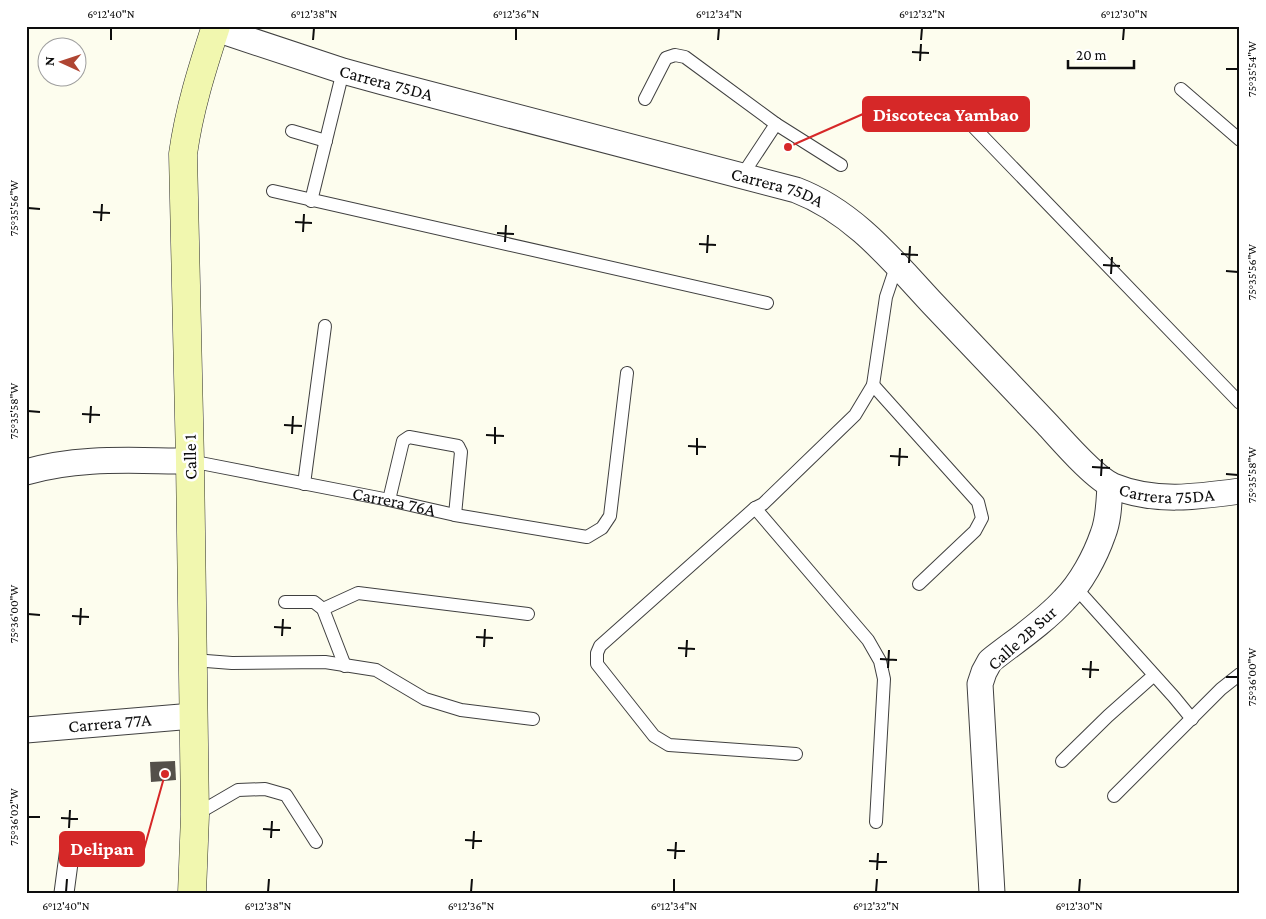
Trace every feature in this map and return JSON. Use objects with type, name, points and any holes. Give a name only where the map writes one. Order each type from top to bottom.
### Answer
[{"type":"main road","name":"Calle 1","points":[[192,893],[195,815],[183,154],[200,75],[216,26]]},
{"type":"street","name":"Carrera 75DA","points":[[216,26],[225,32],[343,71],[796,190],[816,198],[855,224],[897,264],[1075,454],[1110,485],[1129,492],[1168,498],[1202,497],[1240,491]]},
{"type":"street","name":"Carrera 76A","points":[[26,472],[47,466],[83,461],[190,461]]},
{"type":"street","name":"Calle 2B Sur","points":[[992,893],[980,684],[990,662],[1064,601],[1074,588],[1103,534],[1107,517],[1110,485]]},
{"type":"street","name":"Carrera 77A","points":[[26,730],[193,716]]},
{"type":"street","points":[[64,893],[70,848]]},
{"type":"lane","points":[[645,99],[666,58],[675,55],[685,57],[776,124],[841,165]]},
{"type":"lane","points":[[312,201],[343,71]]},
{"type":"lane","points":[[1181,89],[1240,140]]},
{"type":"lane","points":[[963,116],[1240,403]]},
{"type":"lane","points":[[741,176],[776,124]]},
{"type":"lane","points":[[292,131],[326,141]]},
{"type":"lane","points":[[273,191],[767,304]]},
{"type":"lane","points":[[796,754],[670,745],[654,736],[598,664],[597,653],[600,646],[755,508],[763,504],[854,415],[872,384],[886,297],[897,264]]},
{"type":"lane","points":[[304,484],[325,326]]},
{"type":"lane","name":"Carrera 76A","points":[[190,461],[390,500],[455,515],[587,537],[602,528],[610,516],[627,373]]},
{"type":"lane","points":[[872,384],[978,502],[982,518],[975,531],[919,584]]},
{"type":"lane","points":[[390,500],[403,441],[409,437],[458,446],[460,452],[455,515]]},
{"type":"lane","points":[[755,508],[868,640],[880,661],[884,678],[876,822]]},
{"type":"lane","points":[[1074,588],[1192,719]]},
{"type":"lane","points":[[323,609],[358,593],[528,614]]},
{"type":"lane","points":[[285,602],[314,602],[323,609],[345,666]]},
{"type":"lane","points":[[192,660],[232,663],[325,662],[376,670],[425,699],[461,710],[533,719]]},
{"type":"lane","points":[[1114,796],[1221,689],[1240,674]]},
{"type":"lane","points":[[1062,761],[1153,676]]},
{"type":"lane","points":[[195,815],[238,790],[265,789],[286,795],[316,842]]},
{"type":"building","points":[[175,761],[176,780],[151,782],[150,762]]},
{"type":"place","name":"Discoteca Yambao","points":[[788,147]]},
{"type":"place","name":"Delipan","points":[[165,774]]}]
